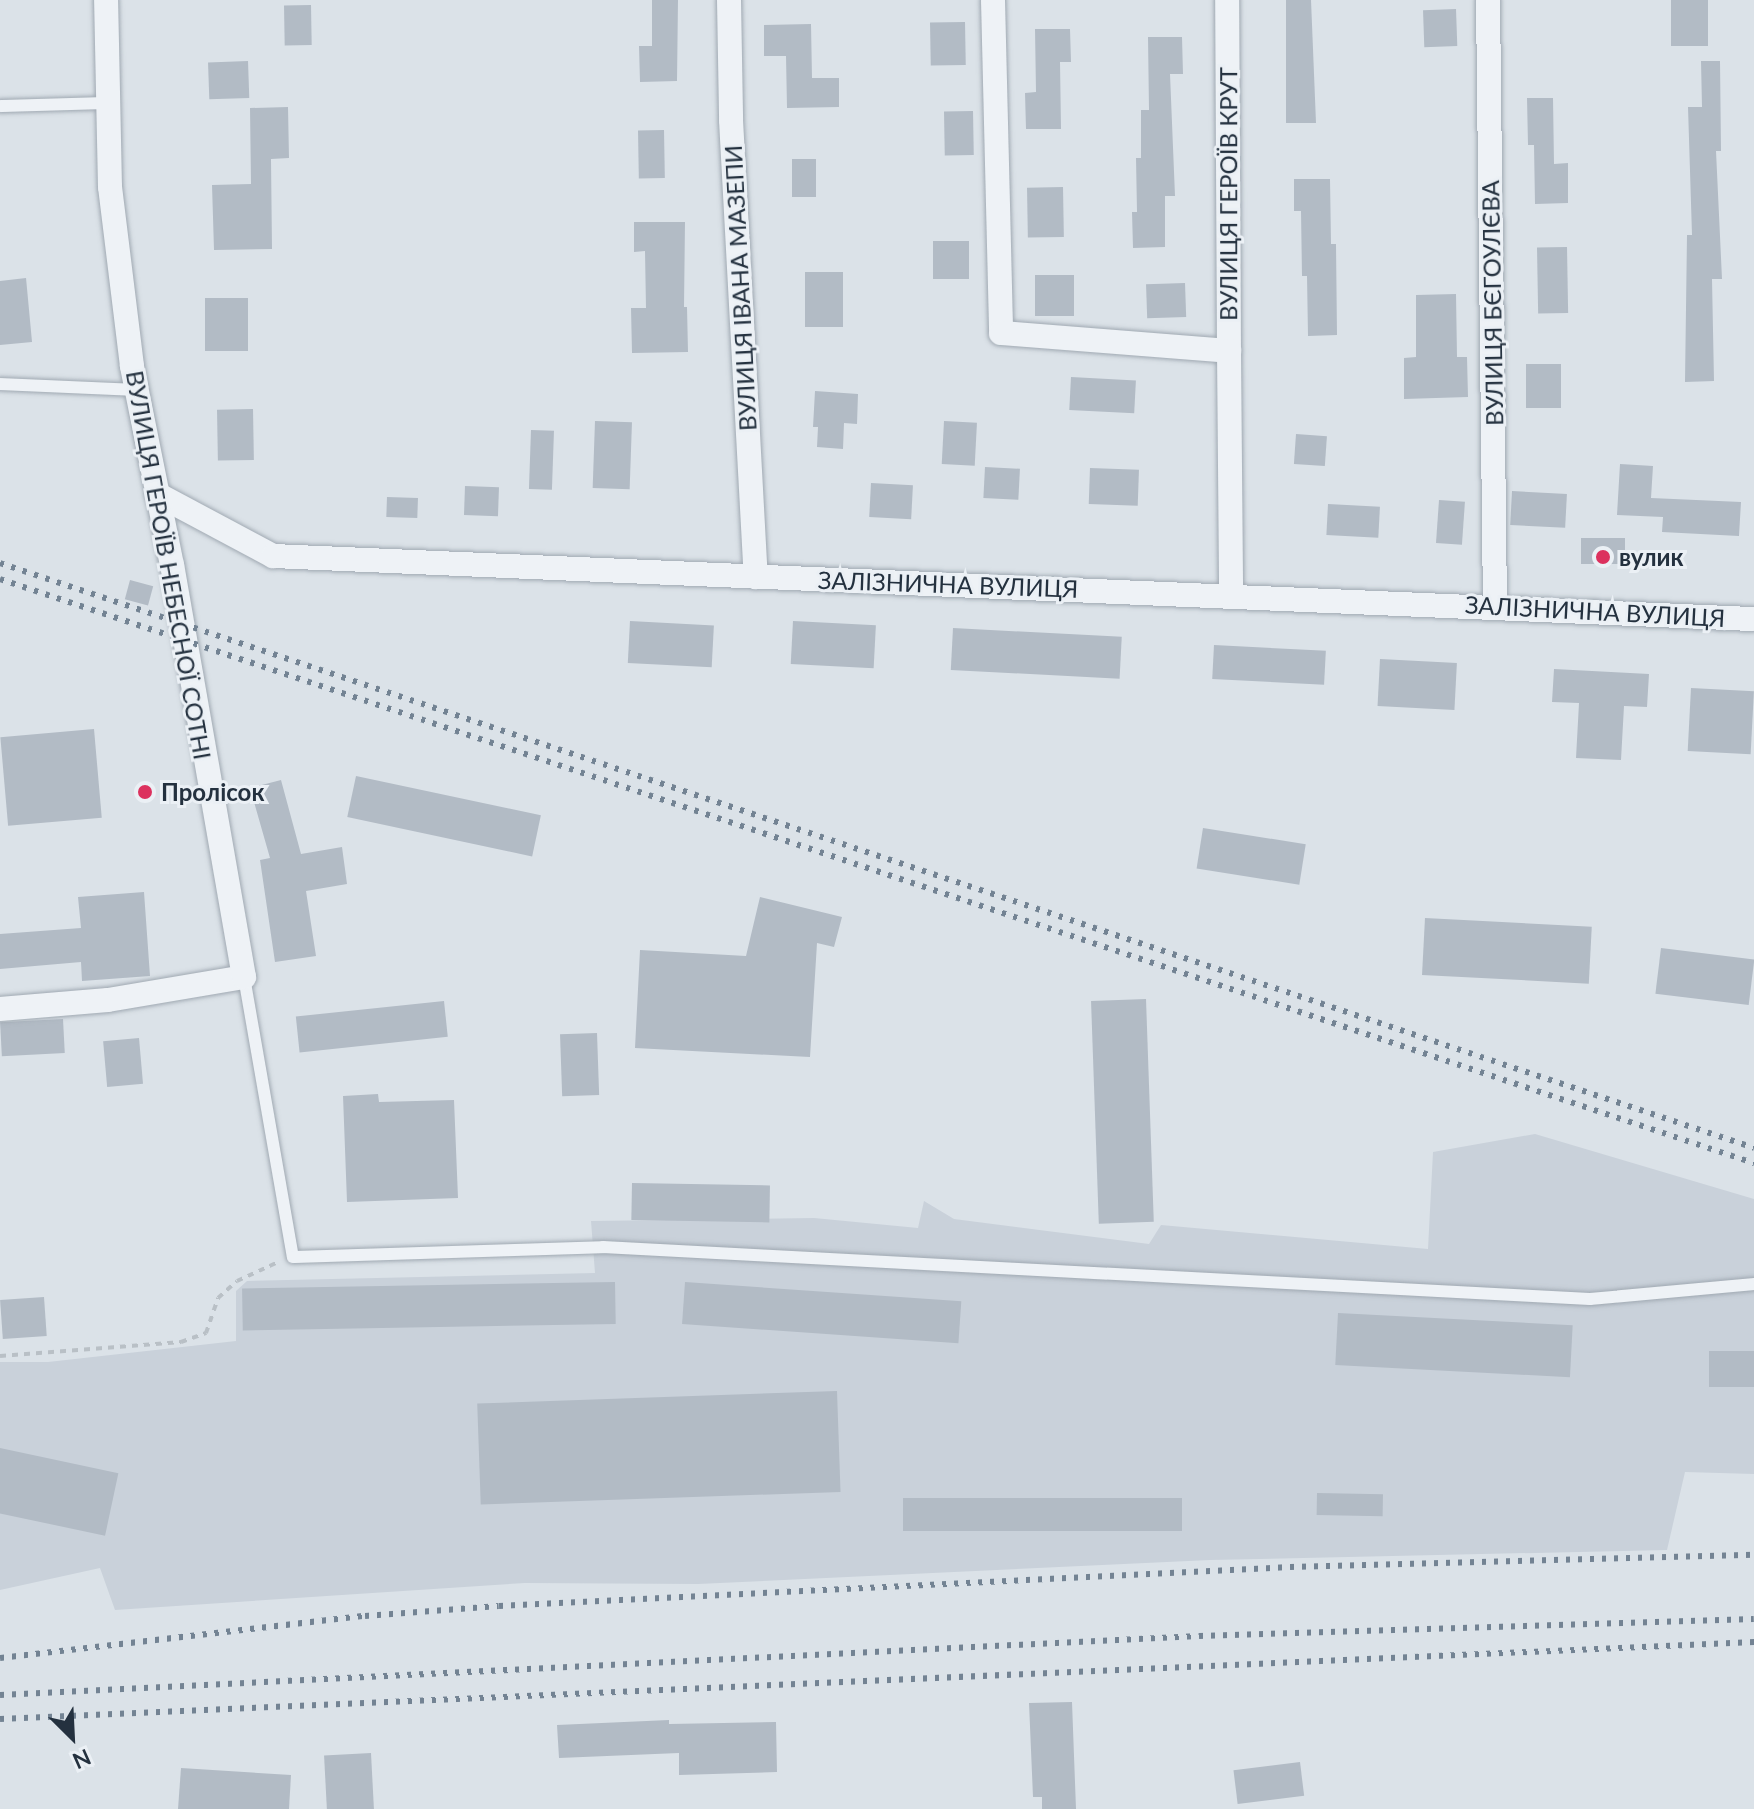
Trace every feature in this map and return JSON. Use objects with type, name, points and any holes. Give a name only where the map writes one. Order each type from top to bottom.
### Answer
[{"type":"street","name":"ВУЛИЦЯ ГЕРОЇВ НЕБЕСНОЇ СОТНІ","points":[[106,0],[110,187],[137,390],[244,977]]},
{"type":"street","name":"ВУЛИЦЯ ІВАНА МАЗЕПИ","points":[[729,0],[731,120],[756,577]]},
{"type":"street","name":"ВУЛИЦЯ ГЕРОЇВ КРУТ","points":[[993,0],[1001,333],[1229,351],[1227,0]]},
{"type":"street","name":"ВУЛИЦЯ БЄГОУЛЄВА","points":[[1488,0],[1495,605]]},
{"type":"street","points":[[1229,351],[1231,595]]},
{"type":"street","name":"ЗАЛІЗНИЧНА ВУЛИЦЯ","points":[[157,494],[273,556],[1495,605],[1754,619]]},
{"type":"street","points":[[0,1009],[108,1000],[244,977]]},
{"type":"lane","points":[[0,106],[108,103]]},
{"type":"lane","points":[[0,384],[137,390]]},
{"type":"lane","points":[[244,977],[293,1257],[603,1247],[1590,1299],[1754,1284]]},
{"type":"path","points":[[0,1356],[181,1342],[206,1333],[218,1298],[237,1281],[256,1270],[293,1257]]},
{"type":"shaded area","points":[[1535,1134],[1754,1199],[1754,1474],[1685,1472],[1667,1550],[1210,1560],[698,1584],[525,1583],[115,1610],[100,1568],[0,1590],[0,1362],[48,1362],[236,1341],[236,1291],[247,1281],[595,1273],[591,1221],[814,1218],[918,1228],[924,1201],[954,1219],[1149,1244],[1161,1225],[1428,1249],[1433,1152]]},
{"type":"building","points":[[652,0],[678,0],[677,81],[640,82],[639,46],[652,46]]},
{"type":"building","points":[[1286,0],[1311,0],[1316,123],[1286,123]]},
{"type":"building","points":[[1671,0],[1708,0],[1708,46],[1671,46]]},
{"type":"building","points":[[284,5],[311,5],[312,45],[285,45]]},
{"type":"building","points":[[1456,9],[1457,46],[1424,47],[1423,10]]},
{"type":"building","points":[[965,22],[966,65],[931,66],[930,23]]},
{"type":"building","points":[[811,24],[812,78],[839,78],[839,107],[787,108],[786,56],[764,56],[764,25]]},
{"type":"building","points":[[1035,29],[1070,29],[1071,62],[1060,62],[1061,129],[1026,129],[1025,93],[1036,92]]},
{"type":"building","points":[[1148,37],[1182,37],[1183,74],[1170,74],[1175,196],[1165,196],[1165,247],[1133,248],[1132,212],[1137,212],[1136,158],[1141,158],[1141,110],[1149,110]]},
{"type":"building","points":[[248,61],[249,98],[209,99],[208,62]]},
{"type":"building","points":[[1701,61],[1720,61],[1721,151],[1716,151],[1722,279],[1712,279],[1714,381],[1685,382],[1687,235],[1692,235],[1688,107],[1702,107]]},
{"type":"building","points":[[1527,98],[1553,98],[1554,164],[1568,163],[1568,203],[1535,204],[1534,145],[1528,145]]},
{"type":"building","points":[[288,107],[289,158],[271,159],[272,249],[214,250],[212,185],[251,184],[250,108]]},
{"type":"building","points":[[973,111],[974,155],[945,155],[944,112]]},
{"type":"building","points":[[638,130],[664,130],[665,178],[639,178]]},
{"type":"building","points":[[792,159],[816,159],[816,197],[792,197]]},
{"type":"building","points":[[1294,179],[1330,179],[1331,244],[1336,244],[1337,335],[1308,336],[1307,276],[1302,276],[1301,211],[1294,211]]},
{"type":"building","points":[[1063,187],[1064,237],[1028,238],[1027,188]]},
{"type":"building","points":[[634,222],[685,222],[684,307],[687,307],[688,352],[632,353],[631,308],[646,308],[645,251],[634,252]]},
{"type":"building","points":[[933,241],[969,241],[969,279],[933,279]]},
{"type":"building","points":[[1567,247],[1568,313],[1538,314],[1537,248]]},
{"type":"building","points":[[805,272],[843,272],[843,327],[805,327]]},
{"type":"building","points":[[1035,275],[1074,275],[1074,316],[1035,316]]},
{"type":"building","points":[[26,278],[32,342],[0,345],[0,281]]},
{"type":"building","points":[[1185,283],[1186,317],[1147,318],[1146,284]]},
{"type":"building","points":[[1456,294],[1457,357],[1467,357],[1468,397],[1404,399],[1404,358],[1416,357],[1416,295]]},
{"type":"building","points":[[205,298],[248,298],[248,351],[205,351]]},
{"type":"building","points":[[1526,364],[1561,364],[1561,408],[1526,408]]},
{"type":"building","points":[[1071,377],[1136,380],[1134,413],[1069,410]]},
{"type":"building","points":[[815,391],[858,394],[857,424],[844,423],[843,449],[817,447],[818,427],[813,427]]},
{"type":"building","points":[[253,409],[254,460],[218,461],[217,410]]},
{"type":"building","points":[[595,421],[632,422],[630,489],[593,488]]},
{"type":"building","points":[[944,421],[977,423],[975,466],[942,464]]},
{"type":"building","points":[[531,430],[554,431],[552,490],[529,489]]},
{"type":"building","points":[[1296,434],[1327,436],[1325,466],[1294,464]]},
{"type":"building","points":[[1620,464],[1653,466],[1651,498],[1741,502],[1739,536],[1662,532],[1663,517],[1617,515]]},
{"type":"building","points":[[985,467],[1020,469],[1018,500],[983,498]]},
{"type":"building","points":[[1090,468],[1139,470],[1138,506],[1089,504]]},
{"type":"building","points":[[871,483],[913,485],[911,519],[869,517]]},
{"type":"building","points":[[465,486],[499,487],[498,516],[464,515]]},
{"type":"building","points":[[1512,491],[1567,494],[1565,528],[1510,525]]},
{"type":"building","points":[[387,497],[418,498],[417,518],[386,517]]},
{"type":"building","points":[[1439,500],[1465,502],[1462,545],[1436,543]]},
{"type":"building","points":[[1328,504],[1380,507],[1378,538],[1326,535]]},
{"type":"building","points":[[1581,538],[1625,538],[1625,564],[1581,564]]},
{"type":"building","points":[[130,580],[153,586],[148,606],[125,599]]},
{"type":"building","points":[[630,621],[714,625],[712,667],[628,663]]},
{"type":"building","points":[[793,621],[876,625],[874,668],[791,664]]},
{"type":"building","points":[[953,628],[1122,637],[1120,679],[951,670]]},
{"type":"building","points":[[1214,645],[1326,651],[1324,685],[1212,679]]},
{"type":"building","points":[[1380,659],[1457,663],[1454,710],[1378,706]]},
{"type":"building","points":[[1554,669],[1649,674],[1647,707],[1624,706],[1621,760],[1576,758],[1579,703],[1552,702]]},
{"type":"building","points":[[1691,688],[1754,691],[1751,754],[1688,751]]},
{"type":"building","points":[[94,729],[102,818],[8,826],[0,737]]},
{"type":"building","points":[[356,776],[541,815],[532,856],[347,817]]},
{"type":"building","points":[[281,780],[301,854],[342,847],[347,884],[306,891],[316,956],[275,962],[260,860],[270,858],[250,788]]},
{"type":"building","points":[[1203,828],[1306,844],[1299,885],[1197,868]]},
{"type":"building","points":[[144,892],[150,976],[82,981],[81,962],[0,969],[0,934],[81,928],[78,897]]},
{"type":"building","points":[[760,897],[842,917],[834,947],[817,943],[810,1057],[635,1048],[640,950],[746,956]]},
{"type":"building","points":[[1425,918],[1592,927],[1589,984],[1422,975]]},
{"type":"building","points":[[1661,948],[1754,959],[1749,1005],[1655,994]]},
{"type":"building","points":[[1146,999],[1154,1222],[1099,1224],[1091,1001]]},
{"type":"building","points":[[444,1001],[448,1037],[300,1052],[296,1017]]},
{"type":"building","points":[[63,1019],[65,1053],[2,1056],[0,1022]]},
{"type":"building","points":[[597,1033],[599,1095],[562,1096],[560,1034]]},
{"type":"building","points":[[139,1038],[143,1084],[107,1087],[103,1041]]},
{"type":"building","points":[[378,1094],[379,1102],[454,1100],[458,1198],[347,1202],[343,1096]]},
{"type":"building","points":[[632,1183],[770,1185],[769,1222],[631,1220]]},
{"type":"building","points":[[615,1282],[616,1324],[243,1331],[242,1289]]},
{"type":"building","points":[[685,1282],[961,1301],[958,1343],[682,1324]]},
{"type":"building","points":[[44,1297],[47,1336],[3,1339],[0,1300]]},
{"type":"building","points":[[1338,1313],[1573,1325],[1570,1377],[1335,1365]]},
{"type":"building","points":[[1709,1351],[1754,1351],[1754,1387],[1709,1387]]},
{"type":"building","points":[[837,1391],[841,1492],[481,1505],[477,1404]]},
{"type":"building","points":[[0,1448],[118,1473],[105,1536],[0,1513]]},
{"type":"building","points":[[1317,1493],[1383,1494],[1383,1516],[1317,1515]]},
{"type":"building","points":[[903,1498],[1182,1498],[1182,1531],[903,1531]]},
{"type":"building","points":[[1072,1702],[1076,1809],[1042,1809],[1042,1797],[1033,1797],[1029,1703]]},
{"type":"building","points":[[669,1720],[669,1724],[776,1722],[777,1772],[679,1775],[679,1753],[559,1758],[557,1725]]},
{"type":"building","points":[[371,1753],[374,1809],[327,1809],[324,1755]]},
{"type":"building","points":[[1300,1762],[1304,1796],[1238,1804],[1233,1770]]},
{"type":"building","points":[[181,1768],[291,1775],[289,1809],[178,1809]]},
{"type":"railway","points":[[0,563],[1754,1148]]},
{"type":"railway","points":[[0,579],[1754,1163]]},
{"type":"railway","points":[[0,1658],[365,1616],[499,1606],[1290,1567],[1754,1555]]},
{"type":"railway","points":[[0,1695],[1199,1636],[1754,1619]]},
{"type":"railway","points":[[0,1719],[1754,1642]]},
{"type":"place","name":"вулик","points":[[1603,557]]},
{"type":"place","name":"Пролісок","points":[[145,792]]}]
